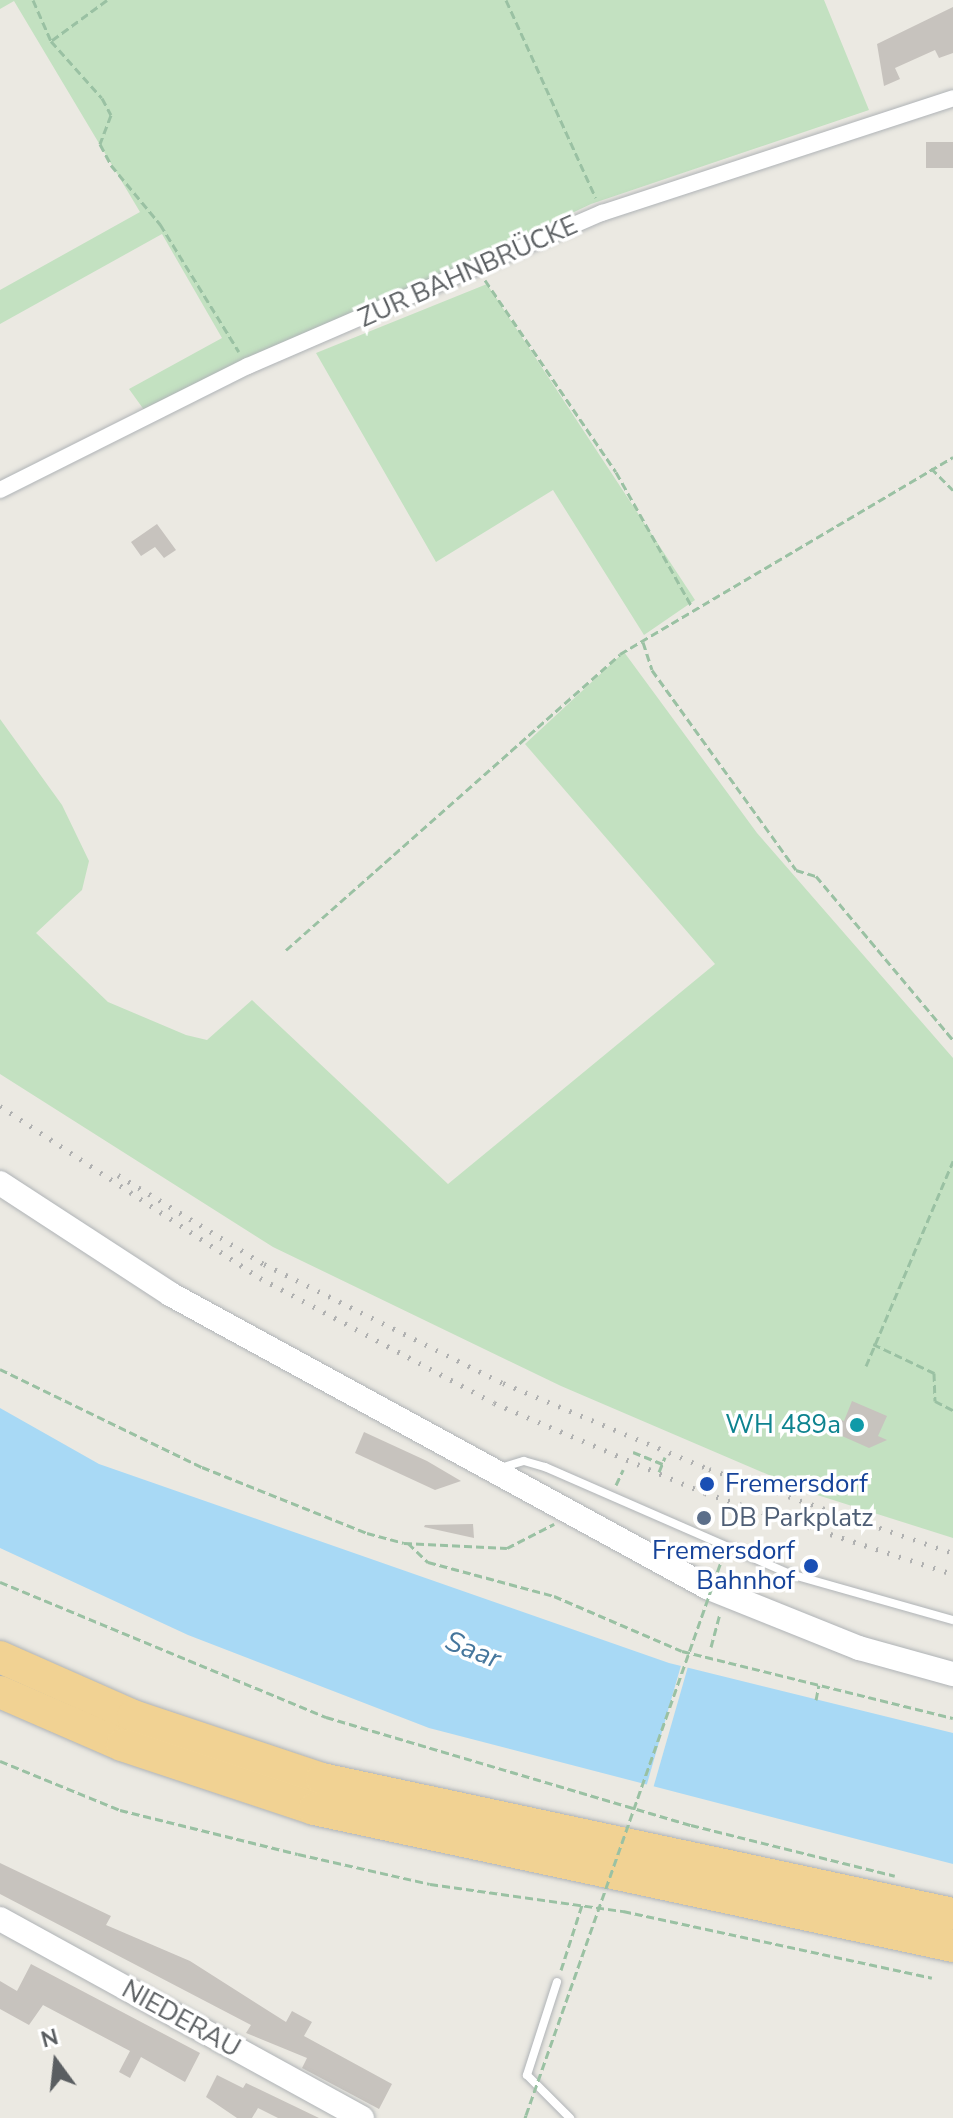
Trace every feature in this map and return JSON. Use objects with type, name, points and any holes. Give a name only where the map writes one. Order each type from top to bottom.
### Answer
[{"type":"highway","points":[[0,1657],[133,1716],[322,1779],[953,1914]]},
{"type":"highway","points":[[0,1692],[122,1745],[314,1809],[953,1946]]},
{"type":"main road","points":[[0,1183],[170,1294],[567,1510],[800,1627],[953,1674]]},
{"type":"main road","name":"NIEDERAU","points":[[0,1919],[362,2118]]},
{"type":"street","name":"ZUR BAHNBRÜCKE","points":[[0,490],[248,366],[478,271],[602,213],[953,99]]},
{"type":"lane","points":[[494,1471],[524,1461],[790,1574],[953,1620]]},
{"type":"lane","points":[[557,1982],[527,2075],[570,2118]]},
{"type":"path","points":[[33,0],[51,41],[102,98],[111,115],[100,144],[111,165],[160,224],[248,366]]},
{"type":"path","points":[[51,41],[107,0]]},
{"type":"path","points":[[506,0],[602,213]]},
{"type":"path","points":[[478,271],[616,472],[692,607]]},
{"type":"path","points":[[286,950],[620,654],[643,642],[692,607],[953,457]]},
{"type":"path","points":[[931,468],[953,490]]},
{"type":"path","points":[[643,642],[652,670],[796,870],[816,876],[953,1040]]},
{"type":"path","points":[[866,1366],[953,1161]]},
{"type":"path","points":[[873,1344],[934,1373],[935,1401],[953,1410]]},
{"type":"path","points":[[0,1369],[213,1472],[408,1543],[507,1548],[540,1536],[567,1510]]},
{"type":"path","points":[[633,1452],[663,1464]]},
{"type":"path","points":[[659,1472],[665,1457]]},
{"type":"path","points":[[611,1496],[623,1470]]},
{"type":"path","points":[[408,1543],[428,1562],[554,1596],[682,1651],[953,1718]]},
{"type":"path","points":[[526,2117],[723,1556]]},
{"type":"path","points":[[0,1582],[326,1717],[691,1825],[911,1879]]},
{"type":"path","points":[[711,1647],[722,1607]]},
{"type":"path","points":[[816,1700],[819,1685]]},
{"type":"path","points":[[0,1761],[120,1810],[298,1854],[430,1884],[582,1905],[932,1978]]},
{"type":"path","points":[[557,1982],[582,1905]]},
{"type":"green space","points":[[0,0],[824,0],[869,110],[591,204],[147,414],[129,389],[222,338],[162,234],[0,324],[0,290],[140,212],[14,1],[0,9]]},
{"type":"green space","points":[[487,284],[695,600],[644,635],[553,490],[436,562],[316,353]]},
{"type":"green space","points":[[624,652],[757,833],[953,1058],[953,1538],[811,1493],[561,1386],[273,1247],[0,1074],[0,719],[62,805],[89,861],[82,890],[36,933],[108,1002],[186,1035],[207,1040],[252,1000],[448,1184],[715,964],[525,744]]},
{"type":"water","name":"Saar","points":[[0,1408],[99,1464],[669,1663],[953,1733],[953,1864],[429,1728],[188,1635],[0,1548]]},
{"type":"pier","points":[[682,1662],[689,1664],[651,1795],[645,1793]]},
{"type":"building","points":[[953,7],[953,53],[939,58],[935,50],[895,68],[900,79],[884,86],[877,44]]},
{"type":"building","points":[[926,142],[953,142],[953,168],[926,168]]},
{"type":"building","points":[[157,524],[176,550],[164,558],[155,547],[141,556],[131,542]]},
{"type":"building","name":"WH 489a","points":[[852,1401],[887,1416],[878,1436],[887,1440],[869,1448],[842,1436],[833,1416],[844,1421]]},
{"type":"building","points":[[364,1432],[427,1461],[461,1481],[435,1490],[355,1453]]},
{"type":"building","points":[[473,1524],[474,1538],[424,1527],[425,1525]]},
{"type":"building","points":[[0,1863],[111,1916],[106,1925],[190,1961],[286,2022],[292,2011],[312,2022],[304,2036],[392,2084],[379,2109],[302,2068],[307,2058],[246,2033],[251,2025],[0,1894]]},
{"type":"building","points":[[31,1964],[200,2053],[185,2082],[141,2057],[130,2078],[119,2072],[130,2051],[43,2005],[29,2025],[0,2009],[0,1981],[17,1991]]},
{"type":"building","points":[[217,2075],[243,2088],[246,2083],[319,2118],[278,2118],[258,2108],[252,2118],[237,2118],[206,2097]]},
{"type":"railway","points":[[0,1106],[260,1278],[494,1403],[705,1493],[953,1574]]},
{"type":"railway","points":[[118,1175],[264,1264],[503,1383],[709,1469],[953,1553]]},
{"type":"place","name":"WH 489a","points":[[857,1425]]},
{"type":"place","name":"Fremersdorf","points":[[707,1484]]},
{"type":"place","name":"DB Parkplatz","points":[[704,1518]]},
{"type":"place","name":"Fremersdorf Bahnhof","points":[[811,1566]]}]
